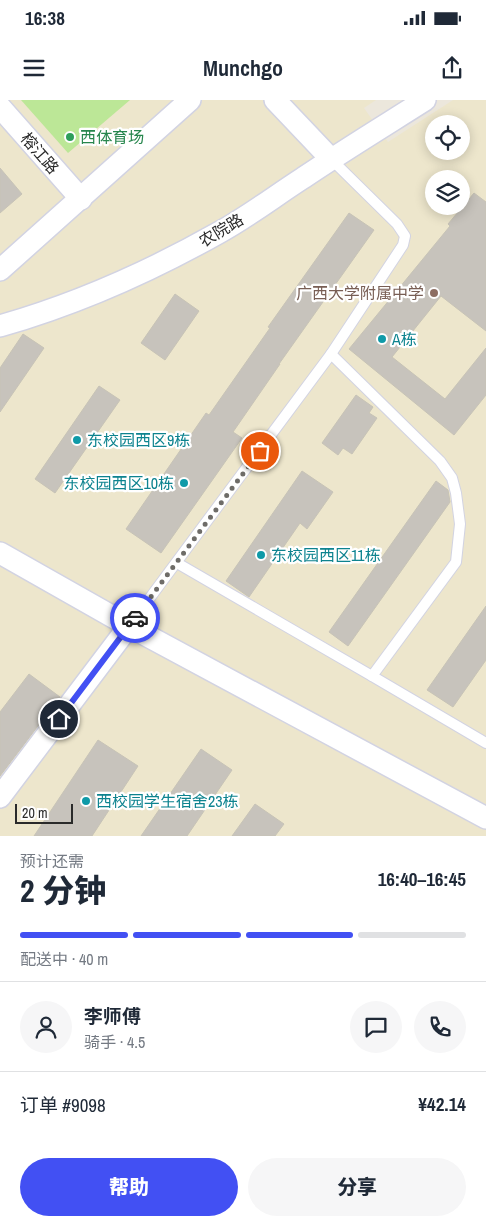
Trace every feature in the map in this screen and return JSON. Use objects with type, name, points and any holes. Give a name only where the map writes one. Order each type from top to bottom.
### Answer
[{"type":"street","points":[[0,270],[190,100]]},
{"type":"street","points":[[275,100],[331,159]]},
{"type":"street","name":"农院路","points":[[0,326],[31,317],[100,291],[167,260],[221,231],[425,100]]},
{"type":"street","name":"榕江路","points":[[0,106],[80,199]]},
{"type":"street","points":[[0,553],[129,626],[486,818]]},
{"type":"street","points":[[0,796],[129,626]]},
{"type":"lane","points":[[129,626],[331,354],[403,245],[405,236],[397,224],[331,159]]},
{"type":"lane","points":[[331,354],[440,461],[452,478],[459,509],[460,524],[456,562],[372,676]]},
{"type":"lane","points":[[177,563],[486,743]]},
{"type":"shaded area","points":[[0,100],[376,100],[364,108],[388,142],[425,118],[425,160],[470,160],[470,115],[430,115],[453,100],[486,100],[486,836],[0,836]]},
{"type":"green space","name":"西体育场","points":[[21,100],[130,100],[68,153]]},
{"type":"building","points":[[0,168],[22,194],[0,213]]},
{"type":"building","name":"A栋","points":[[474,193],[486,202],[486,331],[441,296],[392,357],[445,399],[486,348],[486,395],[454,435],[349,349],[450,226],[448,224],[456,215],[470,215],[470,198]]},
{"type":"building","points":[[349,213],[374,230],[233,432],[242,438],[161,553],[126,529],[206,413],[209,415],[270,328],[268,327]]},
{"type":"building","points":[[175,294],[199,311],[165,360],[141,343]]},
{"type":"building","points":[[23,334],[44,348],[0,412],[0,368]]},
{"type":"building","name":"东校园西区9栋","points":[[99,386],[120,400],[55,493],[35,479]]},
{"type":"building","points":[[356,395],[373,407],[369,413],[377,418],[352,454],[343,448],[338,455],[322,443]]},
{"type":"building","name":"东校园西区11栋","points":[[302,471],[333,492],[307,529],[300,523],[249,597],[226,581]]},
{"type":"building","points":[[436,481],[448,490],[450,502],[348,646],[329,632]]},
{"type":"building","points":[[486,606],[486,660],[453,707],[427,690]]},
{"type":"building","points":[[29,674],[60,697],[0,776],[0,712]]},
{"type":"building","name":"西校园学生宿舍23栋","points":[[98,740],[138,766],[92,836],[34,836]]},
{"type":"building","points":[[201,749],[232,770],[187,836],[141,836]]},
{"type":"building","points":[[255,804],[284,824],[275,836],[232,836]]},
{"type":"way so far","points":[[135,618],[260,451]]},
{"type":"place","name":"西体育场","points":[[70,137]]},
{"type":"place","name":"广西大学附属中学","points":[[434,293]]},
{"type":"place","name":"A栋","points":[[382,339]]},
{"type":"place","name":"东校园西区9栋","points":[[77,440]]},
{"type":"place","name":"东校园西区10栋","points":[[184,483]]},
{"type":"place","name":"东校园西区11栋","points":[[261,555]]},
{"type":"place","name":"西校园学生宿舍23栋","points":[[86,801]]},
{"type":"route","points":[[59,719],[135,618]]}]
